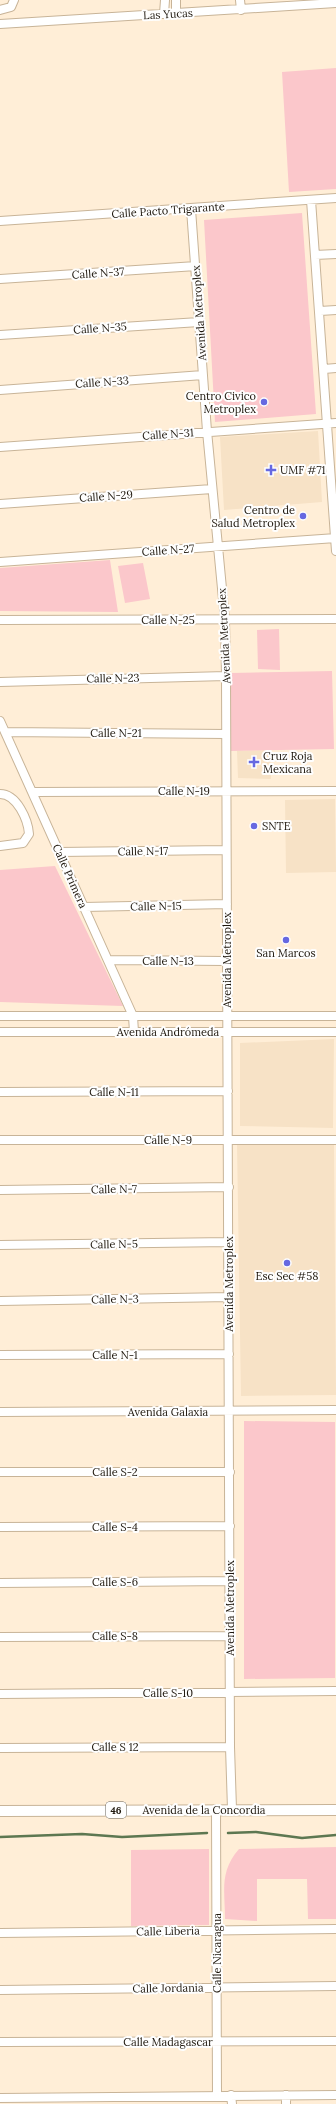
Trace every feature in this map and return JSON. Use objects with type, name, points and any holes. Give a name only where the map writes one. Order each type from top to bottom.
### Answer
[{"type":"main road","name":"Avenida de la Concordia","points":[[0,1811],[216,1809],[336,1810]]},
{"type":"street","points":[[0,10],[11,7],[14,0]]},
{"type":"street","points":[[164,14],[165,0]]},
{"type":"street","points":[[176,0],[176,13]]},
{"type":"street","points":[[240,0],[241,10]]},
{"type":"street","name":"Las Yucas","points":[[0,24],[336,3]]},
{"type":"street","name":"Calle Pacto Trigarante","points":[[0,221],[336,198]]},
{"type":"street","points":[[311,200],[324,369],[332,424],[336,551]]},
{"type":"street","name":"Avenida Metroplex","points":[[192,209],[207,431],[224,620],[226,676],[226,961],[230,1297],[230,1746],[232,1809]]},
{"type":"street","points":[[315,256],[336,254]]},
{"type":"street","name":"Calle N-37","points":[[0,279],[196,266]]},
{"type":"street","points":[[320,311],[336,310]]},
{"type":"street","name":"Calle N-35","points":[[0,334],[199,322]]},
{"type":"street","points":[[324,369],[336,368]]},
{"type":"street","name":"Calle N-33","points":[[0,390],[203,375]]},
{"type":"street","name":"Calle N-31","points":[[0,447],[207,431],[332,424]]},
{"type":"street","name":"Calle N-29","points":[[0,504],[212,489]]},
{"type":"street","name":"Calle N-27","points":[[0,562],[336,538]]},
{"type":"street","name":"Calle N-25","points":[[0,620],[336,619]]},
{"type":"street","name":"Calle N-23","points":[[0,682],[226,676]]},
{"type":"street","name":"Calle Primera","points":[[0,721],[109,960],[133,1016],[134,1032]]},
{"type":"street","name":"Calle N-21","points":[[6,732],[226,734]]},
{"type":"street","name":"Calle N-19","points":[[33,792],[336,791]]},
{"type":"street","points":[[0,794],[10,796],[15,800],[29,829],[29,834],[23,843],[0,846]]},
{"type":"street","name":"Calle N-17","points":[[59,852],[226,850]]},
{"type":"street","name":"Calle N-15","points":[[84,907],[227,904]]},
{"type":"street","name":"Calle N-13","points":[[109,960],[226,961]]},
{"type":"street","name":"Avenida Andrómeda","points":[[0,1016],[336,1016]]},
{"type":"street","name":"Avenida Andrómeda","points":[[0,1032],[336,1032]]},
{"type":"street","name":"Calle N-11","points":[[0,1092],[228,1091]]},
{"type":"street","name":"Calle N-9","points":[[0,1140],[336,1140]]},
{"type":"street","name":"Calle N-7","points":[[0,1190],[228,1187]]},
{"type":"street","name":"Calle N-5","points":[[0,1245],[229,1242]]},
{"type":"street","name":"Calle N-3","points":[[0,1300],[230,1297]]},
{"type":"street","name":"Calle N-1","points":[[0,1355],[229,1354]]},
{"type":"street","name":"Avenida Galaxia","points":[[0,1412],[230,1412],[336,1410]]},
{"type":"street","name":"Calle S-2","points":[[0,1472],[230,1472]]},
{"type":"street","name":"Calle S-4","points":[[0,1527],[230,1526]]},
{"type":"street","name":"Calle S-6","points":[[0,1583],[230,1582]]},
{"type":"street","name":"Calle S-8","points":[[0,1637],[230,1636]]},
{"type":"street","name":"Calle S-10","points":[[0,1694],[336,1691]]},
{"type":"street","name":"Calle S 12","points":[[0,1748],[230,1746]]},
{"type":"street","name":"Calle Nicaragua","points":[[216,1809],[217,2096]]},
{"type":"street","name":"Calle Liberia","points":[[0,1933],[336,1929]]},
{"type":"street","name":"Calle Jordania","points":[[0,1990],[336,1986]]},
{"type":"street","name":"Calle Madagascar","points":[[0,2042],[336,2041]]},
{"type":"street","points":[[0,2098],[11,2101],[121,2101],[175,2100],[217,2096],[231,2100],[286,2100],[336,2095]]},
{"type":"shaded area","points":[[336,68],[336,189],[289,192],[282,72]]},
{"type":"shaded area","points":[[302,213],[316,414],[215,422],[204,220]]},
{"type":"shaded area","name":"UMF #71","points":[[318,431],[322,502],[224,510],[220,437]]},
{"type":"shaded area","points":[[110,560],[118,612],[0,611],[0,568]]},
{"type":"shaded area","points":[[143,563],[150,599],[125,603],[118,566]]},
{"type":"shaded area","points":[[279,629],[280,670],[258,669],[257,630]]},
{"type":"shaded area","points":[[332,671],[334,749],[231,751],[231,673]]},
{"type":"shaded area","name":"Cruz Roja Mexicana","points":[[270,750],[271,779],[238,778],[237,751]]},
{"type":"shaded area","points":[[335,799],[336,872],[286,873],[285,800]]},
{"type":"shaded area","points":[[55,866],[123,1006],[0,1002],[0,870]]},
{"type":"shaded area","points":[[334,1039],[333,1128],[240,1126],[240,1043]]},
{"type":"shaded area","name":"Esc Sec #58","points":[[237,1143],[334,1143],[336,1395],[241,1396]]},
{"type":"shaded area","points":[[244,1421],[335,1422],[335,1678],[244,1679]]},
{"type":"shaded area","points":[[336,1847],[336,1919],[308,1919],[307,1879],[257,1879],[257,1921],[225,1919],[224,1882],[228,1866],[239,1849]]},
{"type":"shaded area","points":[[209,1849],[209,1925],[131,1926],[131,1850]]},
{"type":"waterway","points":[[228,1833],[256,1832],[302,1838],[336,1835]]},
{"type":"waterway","points":[[0,1837],[82,1834],[122,1837],[207,1833]]},
{"type":"place","name":"Centro Civico Metroplex","points":[[264,402]]},
{"type":"place","name":"UMF #71","points":[[271,470]]},
{"type":"place","name":"Centro de Salud Metroplex","points":[[303,516]]},
{"type":"place","name":"Cruz Roja Mexicana","points":[[254,762]]},
{"type":"place","name":"SNTE","points":[[254,826]]},
{"type":"place","name":"San Marcos","points":[[286,940]]},
{"type":"place","name":"Esc Sec #58","points":[[287,1263]]}]
